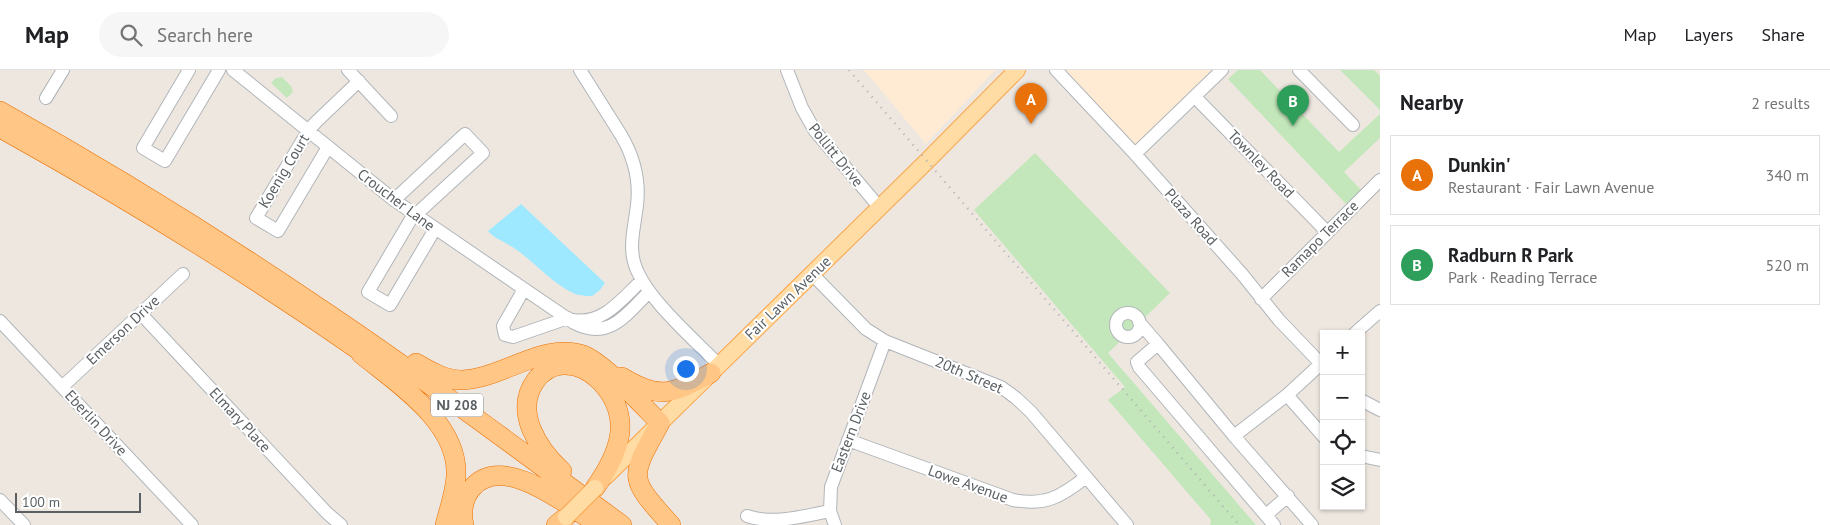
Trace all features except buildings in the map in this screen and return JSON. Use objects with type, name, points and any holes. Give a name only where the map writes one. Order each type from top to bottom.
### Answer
[{"type":"highway","name":"NJ 208","points":[[0,111],[151,199],[291,288],[396,360],[622,525]]},
{"type":"highway","name":"NJ 208","points":[[0,128],[177,231],[248,276],[349,343],[600,525]]},
{"type":"highway","points":[[291,288],[426,369],[452,379],[462,380],[484,376],[549,354],[561,352],[572,352],[594,360],[634,385],[654,392],[676,390],[715,369]]},
{"type":"highway","points":[[349,343],[421,404],[444,433],[452,450],[456,468],[454,487],[445,525]]},
{"type":"highway","points":[[594,360],[660,423],[640,460],[637,474],[638,481],[645,495],[672,525]]},
{"type":"highway","points":[[595,488],[607,471],[617,450],[621,426],[616,404],[604,386],[588,372],[571,366],[552,367],[538,377],[529,393],[528,414],[535,438],[554,464],[622,525]]},
{"type":"highway","points":[[464,525],[462,512],[467,494],[473,486],[490,476],[510,476],[529,482],[600,525]]},
{"type":"main road","name":"Fair Lawn Avenue","points":[[560,522],[880,208],[1017,70]]},
{"type":"street","points":[[46,98],[63,70]]},
{"type":"street","points":[[188,70],[143,148],[165,161],[219,70]]},
{"type":"street","points":[[348,70],[391,116]]},
{"type":"street","points":[[580,70],[622,135],[635,167],[638,192],[632,254],[641,281],[715,369]]},
{"type":"street","name":"Pollitt Drive","points":[[787,70],[802,108],[815,131],[880,208]]},
{"type":"street","name":"Plaza Road","points":[[1056,70],[1135,154],[1242,274],[1279,320],[1320,361]]},
{"type":"street","points":[[1135,154],[1222,70]]},
{"type":"street","points":[[1300,70],[1353,125]]},
{"type":"street","name":"Croucher Lane","points":[[238,72],[308,131],[415,216],[582,327],[605,329],[620,320],[649,292]]},
{"type":"street","name":"Koenig Court","points":[[328,147],[278,231],[256,218],[308,131],[359,82]]},
{"type":"street","name":"Townley Road","points":[[1195,97],[1326,232]]},
{"type":"street","points":[[394,200],[465,134],[483,153],[408,223],[368,292],[390,305],[435,229]]},
{"type":"street","name":"Ramapo Terrace","points":[[1261,298],[1380,180]]},
{"type":"street","name":"Emerson Drive","points":[[62,387],[183,274]]},
{"type":"street","name":"20th Street","points":[[812,274],[866,329],[884,342],[1001,387],[1016,398],[1031,412],[1127,525]]},
{"type":"street","points":[[524,289],[502,326],[505,335],[513,337],[568,318],[582,321],[598,318],[613,308],[641,281]]},
{"type":"street","points":[[1359,330],[1380,311]]},
{"type":"street","name":"Elmary Place","points":[[141,314],[327,514],[341,525]]},
{"type":"street","name":"Eberlin Drive","points":[[0,320],[192,525]]},
{"type":"street","points":[[1139,322],[1234,436],[1312,525]]},
{"type":"street","name":"Eastern Drive","points":[[835,525],[830,511],[831,487],[884,342]]},
{"type":"street","points":[[1158,344],[1137,364],[1270,520],[1288,496]]},
{"type":"street","points":[[1234,436],[1320,367]]},
{"type":"street","points":[[1286,395],[1320,433]]},
{"type":"street","points":[[1365,402],[1380,410]]},
{"type":"street","name":"Lowe Avenue","points":[[848,440],[1013,500],[1026,502],[1049,500],[1060,496],[1086,477]]},
{"type":"street","points":[[1365,457],[1380,460]]},
{"type":"street","points":[[3,508],[24,525]]},
{"type":"street","points":[[747,516],[757,520],[778,520],[830,511]]},
{"type":"shaded area","points":[[864,70],[995,70],[926,144]]},
{"type":"shaded area","points":[[1062,70],[1222,70],[1135,154]]},
{"type":"green space","points":[[1238,70],[1260,70],[1339,152],[1380,114],[1380,138],[1344,172],[1361,190],[1346,204],[1228,79]]},
{"type":"green space","points":[[1340,70],[1374,70],[1380,76],[1380,110]]},
{"type":"green space","points":[[282,77],[291,86],[293,92],[287,98],[271,83],[276,78]]},
{"type":"green space","points":[[1035,153],[1170,293],[1108,353],[1256,525],[1210,525],[1211,520],[1108,400],[1125,387],[974,210]]},
{"type":"water","points":[[521,204],[605,283],[600,290],[592,296],[573,293],[556,282],[516,249],[488,231]]},
{"type":"railway","points":[[849,70],[1239,525]]},
{"type":"place","name":"Dunkin'","points":[[1031,124]]},
{"type":"place","name":"Radburn R Park","points":[[1293,126]]}]
